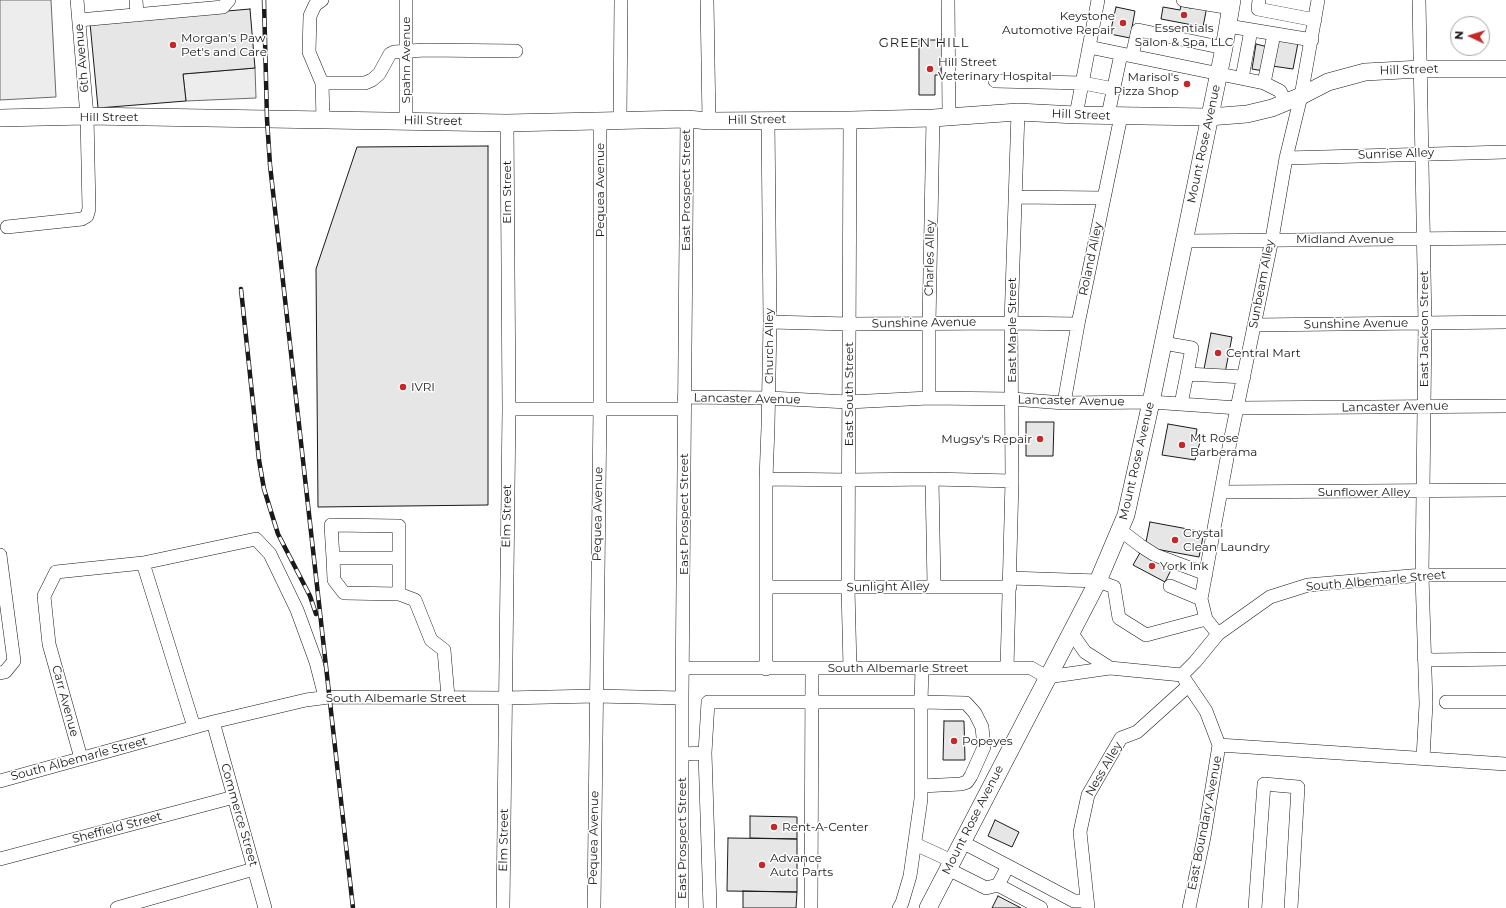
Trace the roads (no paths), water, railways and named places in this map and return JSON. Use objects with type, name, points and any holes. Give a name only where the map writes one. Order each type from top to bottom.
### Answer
[{"type":"main road","name":"Mount Rose Avenue","points":[[928,908],[1098,581],[1126,515],[1164,343],[1232,4]]},
{"type":"main road","name":"Hill Street","points":[[0,118],[87,116],[406,120],[507,123],[687,119],[709,121],[850,120],[941,117],[1018,112],[1076,115],[1210,117],[1247,114],[1272,108],[1328,82],[1365,72],[1421,69],[1506,69]]},
{"type":"street","name":"6th Avenue","points":[[7,227],[82,219],[87,216],[89,209],[87,116],[77,0]]},
{"type":"street","points":[[136,0],[137,15]]},
{"type":"street","points":[[79,20],[223,7],[229,0]]},
{"type":"street","points":[[322,0],[315,5],[310,16],[309,52],[322,83],[323,119]]},
{"type":"street","name":"Spahn Avenue","points":[[406,0],[406,120]]},
{"type":"street","points":[[620,120],[621,0]]},
{"type":"street","points":[[707,0],[709,121]]},
{"type":"street","name":"Charles Alley","points":[[929,398],[929,324],[948,0]]},
{"type":"street","points":[[1076,115],[1098,0]]},
{"type":"street","points":[[1183,0],[1232,4]]},
{"type":"street","points":[[1259,0],[1258,9],[1315,20]]},
{"type":"street","name":"Sunbeam Alley","points":[[1218,634],[1206,619],[1201,599],[1272,239],[1286,158],[1294,99],[1312,40],[1318,0]]},
{"type":"street","name":"East Jackson Street","points":[[1420,0],[1425,324],[1422,575],[1426,704],[1423,758]]},
{"type":"street","points":[[1228,26],[1312,40]]},
{"type":"street","name":"Roland Alley","points":[[1064,403],[1078,324],[1104,198],[1115,116],[1114,89],[1126,55],[1138,30],[1224,48]]},
{"type":"street","points":[[1242,78],[1251,30]]},
{"type":"street","points":[[1264,83],[1274,34]]},
{"type":"street","points":[[1090,47],[1264,83],[1294,99]]},
{"type":"street","points":[[322,83],[365,82],[372,80],[382,69],[390,54],[394,52],[516,51]]},
{"type":"street","points":[[995,80],[1083,83],[1114,89]]},
{"type":"street","name":"East Maple Street","points":[[1007,668],[1012,481],[1011,323],[1018,112]]},
{"type":"street","name":"East Prospect Street","points":[[682,908],[682,698],[687,119]]},
{"type":"street","name":"Church Alley","points":[[766,669],[766,479],[770,322],[768,120]]},
{"type":"street","name":"East South Street","points":[[850,120],[848,402],[848,588],[850,668]]},
{"type":"street","name":"Pequea Avenue","points":[[594,908],[600,408],[600,121]]},
{"type":"street","name":"Elm Street","points":[[503,908],[508,409],[507,123]]},
{"type":"street","name":"Sunrise Alley","points":[[1286,158],[1422,153],[1506,152]]},
{"type":"street","points":[[1015,197],[1104,198]]},
{"type":"street","name":"Midland Avenue","points":[[1184,240],[1506,238]]},
{"type":"street","name":"Sunshine Avenue","points":[[770,322],[849,324],[1078,324]]},
{"type":"street","name":"Sunshine Avenue","points":[[1254,325],[1506,322]]},
{"type":"street","points":[[1164,343],[1192,348],[1181,404]]},
{"type":"street","points":[[1187,374],[1244,377]]},
{"type":"street","name":"Lancaster Avenue","points":[[508,409],[600,408],[769,398],[848,402],[929,398],[1012,399],[1064,403],[1151,402],[1238,408],[1506,406]]},
{"type":"street","points":[[766,479],[932,479],[1012,481]]},
{"type":"street","points":[[932,479],[934,586]]},
{"type":"street","name":"Sunflower Alley","points":[[1222,492],[1506,490]]},
{"type":"street","points":[[399,594],[399,526],[331,525],[334,580],[344,593],[399,594],[415,600],[431,640],[444,650],[448,697]]},
{"type":"street","points":[[1120,530],[1140,546],[1155,555],[1206,574]]},
{"type":"street","points":[[194,727],[143,563],[256,539],[270,554],[298,610],[316,662],[325,697]]},
{"type":"street","points":[[0,555],[14,662],[5,672],[0,673]]},
{"type":"street","points":[[333,558],[399,558]]},
{"type":"street","name":"Carr Avenue","points":[[81,758],[49,644],[44,596],[56,572],[143,563]]},
{"type":"street","name":"South Albemarle Street","points":[[1185,681],[1195,662],[1218,634],[1270,597],[1308,585],[1422,575],[1506,575]]},
{"type":"street","points":[[1098,581],[1114,587],[1119,618],[1146,635],[1206,619]]},
{"type":"street","name":"Sunlight Alley","points":[[766,587],[848,588],[1098,581]]},
{"type":"street","points":[[1170,586],[1201,599]]},
{"type":"street","points":[[1071,632],[1085,652],[1110,668]]},
{"type":"street","points":[[1424,658],[1433,660],[1506,659]]},
{"type":"street","name":"South Albemarle Street","points":[[683,668],[1031,668],[1047,677]]},
{"type":"street","points":[[899,908],[902,904],[910,876],[921,799],[922,668]]},
{"type":"street","points":[[1047,677],[1110,668],[1185,681]]},
{"type":"street","points":[[811,908],[812,669]]},
{"type":"street","name":"East Boundary Avenue","points":[[1185,681],[1206,711],[1219,745],[1204,837],[1189,908]]},
{"type":"street","name":"Ness Alley","points":[[1088,904],[1080,832],[1088,795],[1121,738],[1137,732],[1185,681]]},
{"type":"street","name":"South Albemarle Street","points":[[0,781],[213,722],[325,697],[505,698],[596,696],[682,698]]},
{"type":"street","points":[[710,908],[705,753],[708,702],[966,703],[976,713],[982,727],[984,747],[971,776],[967,782],[961,784],[921,786]]},
{"type":"street","points":[[1446,702],[1506,702]]},
{"type":"street","name":"Commerce Street","points":[[213,722],[265,908]]},
{"type":"street","points":[[1219,745],[1506,764]]},
{"type":"street","points":[[682,754],[705,753]]},
{"type":"street","points":[[1255,908],[1264,784],[1298,787],[1291,908]]},
{"type":"street","name":"Sheffield Street","points":[[0,859],[234,797]]},
{"type":"street","points":[[962,842],[1008,866],[1072,905],[1088,904]]},
{"type":"street","points":[[915,844],[986,888],[998,885],[1041,908]]},
{"type":"street","points":[[998,885],[1008,866]]},
{"type":"street","points":[[117,908],[254,869]]},
{"type":"railway","points":[[264,0],[267,119],[270,165],[353,908]]},
{"type":"railway","points":[[241,289],[259,460],[264,489],[278,534],[310,596],[316,614]]},
{"type":"place","name":"Essentials Salon & Spa, LLC","points":[[1184,15]]},
{"type":"place","name":"Keystone Automotive Repair","points":[[1123,23]]},
{"type":"place","name":"Morgan's Paw Pet's and Care","points":[[173,45]]},
{"type":"place","name":"Hill Street Veterinary Hospital","points":[[930,69]]},
{"type":"place","name":"Marisol's Pizza Shop","points":[[1187,84]]},
{"type":"place","name":"Central Mart","points":[[1218,353]]},
{"type":"place","name":"IVRI","points":[[403,387]]},
{"type":"place","name":"Mugsy's Repair","points":[[1040,439]]},
{"type":"place","name":"Mt Rose Barberama","points":[[1182,445]]},
{"type":"place","name":"Crystal Clean Laundry","points":[[1175,540]]},
{"type":"place","name":"York Ink","points":[[1152,566]]},
{"type":"place","name":"Popeyes","points":[[954,741]]},
{"type":"place","name":"Rent-A-Center","points":[[774,827]]},
{"type":"place","name":"Advance Auto Parts","points":[[762,865]]},
{"type":"district","name":"GREEN HILL","points":[[924,43]]}]
